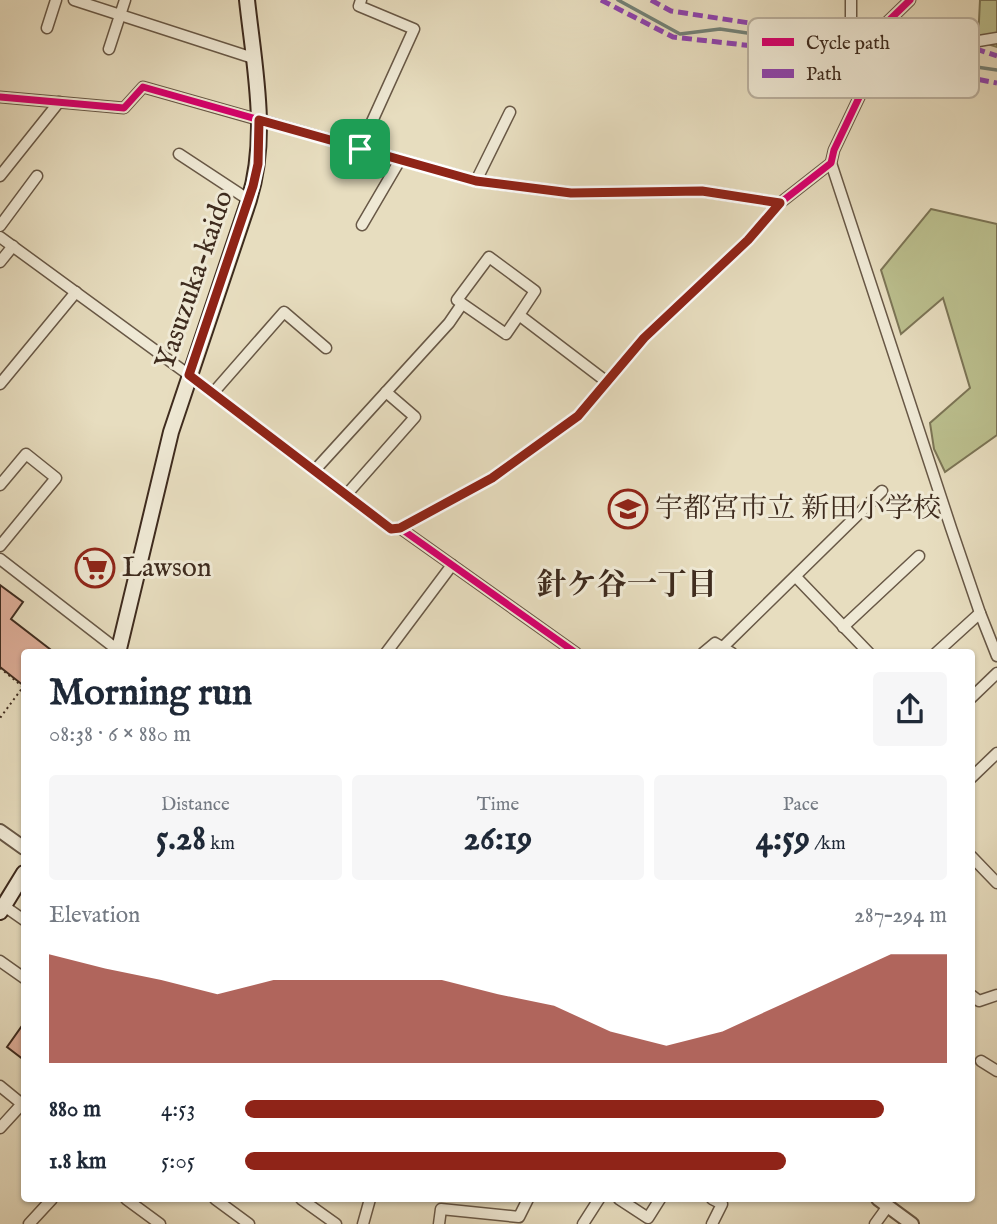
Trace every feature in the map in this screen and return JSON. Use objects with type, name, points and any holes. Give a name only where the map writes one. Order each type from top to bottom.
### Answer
[{"type":"main road","name":"Yasuzuka-kaido","points":[[120,649],[159,479],[189,375],[249,200],[258,164],[259,120],[247,0]]},
{"type":"main road","points":[[2,909],[21,878]]},
{"type":"street","points":[[47,28],[56,0]]},
{"type":"street","points":[[74,0],[253,58]]},
{"type":"street","points":[[109,49],[125,0]]},
{"type":"street","points":[[360,149],[414,29],[359,6],[361,0]]},
{"type":"street","points":[[851,0],[851,18]]},
{"type":"street","points":[[891,18],[909,0]]},
{"type":"street","points":[[979,41],[997,38]]},
{"type":"street","points":[[0,97],[124,108],[143,87],[476,181],[571,193],[702,191],[780,203]]},
{"type":"street","points":[[859,98],[834,150],[831,163],[979,613],[997,656]]},
{"type":"street","points":[[0,176],[59,102]]},
{"type":"street","points":[[476,181],[510,112]]},
{"type":"street","points":[[179,154],[249,200]]},
{"type":"street","points":[[362,225],[400,160]]},
{"type":"street","points":[[0,237],[189,375],[391,529],[400,528],[492,478],[578,416],[644,338],[748,240],[780,203],[831,163]]},
{"type":"street","points":[[0,226],[37,176]]},
{"type":"street","points":[[0,262],[13,246]]},
{"type":"street","points":[[489,257],[535,291],[519,315],[506,334],[457,300],[489,257]]},
{"type":"street","points":[[0,384],[76,292]]},
{"type":"street","points":[[316,470],[449,323],[462,304]]},
{"type":"street","points":[[213,393],[284,312],[326,348]]},
{"type":"street","points":[[519,315],[607,382]]},
{"type":"street","points":[[347,494],[415,416],[386,392]]},
{"type":"street","points":[[0,485],[26,454],[56,478],[0,546]]},
{"type":"street","points":[[729,649],[796,576],[882,491]]},
{"type":"street","points":[[400,528],[570,649]]},
{"type":"street","points":[[844,627],[919,556]]},
{"type":"street","points":[[0,559],[115,649]]},
{"type":"street","points":[[389,649],[452,565]]},
{"type":"street","points":[[796,576],[865,649]]},
{"type":"street","points":[[940,649],[979,613]]},
{"type":"street","points":[[708,649],[715,643],[726,649]]},
{"type":"street","points":[[975,694],[997,673]]},
{"type":"street","points":[[975,774],[997,753]]},
{"type":"street","points":[[0,831],[21,846]]},
{"type":"street","points":[[975,860],[997,883]]},
{"type":"street","points":[[2,909],[21,918]]},
{"type":"street","points":[[0,961],[21,976]]},
{"type":"street","points":[[975,998],[979,1001],[997,995]]},
{"type":"street","points":[[981,1061],[997,1071]]},
{"type":"street","points":[[0,1086],[21,1103]]},
{"type":"street","points":[[0,1128],[21,1105]]},
{"type":"street","points":[[29,1224],[49,1202]]},
{"type":"street","points":[[130,1202],[160,1224]]},
{"type":"street","points":[[219,1202],[249,1224]]},
{"type":"street","points":[[305,1202],[336,1224]]},
{"type":"street","points":[[363,1224],[369,1202]]},
{"type":"street","points":[[439,1224],[441,1209],[517,1221],[526,1202]]},
{"type":"street","points":[[583,1224],[597,1202]]},
{"type":"street","points":[[623,1202],[647,1221],[658,1202]]},
{"type":"street","points":[[712,1224],[722,1204],[718,1202]]},
{"type":"street","points":[[875,1224],[883,1203],[912,1224]]},
{"type":"path","points":[[0,668],[21,685]]},
{"type":"path","points":[[0,718],[21,690]]},
{"type":"green space","points":[[980,0],[997,0],[997,47],[979,41]]},
{"type":"green space","points":[[931,209],[997,224],[997,435],[945,472],[934,449],[930,423],[970,388],[943,298],[901,334],[881,270]]},
{"type":"building","points":[[0,585],[23,602],[11,619],[50,649],[21,649],[21,684],[0,667]]},
{"type":"building","points":[[21,1027],[21,1058],[7,1047]]},
{"type":"waterway","points":[[618,0],[680,34],[720,29],[748,33]]},
{"type":"waterway","points":[[979,67],[997,70]]},
{"type":"marked path","points":[[601,0],[673,37],[748,45]]},
{"type":"marked path","points":[[651,0],[671,11],[748,23]]},
{"type":"marked path","points":[[979,50],[997,56]]},
{"type":"marked path","points":[[979,80],[997,83]]},
{"type":"cycle path","points":[[891,18],[910,0]]},
{"type":"cycle path","points":[[0,97],[124,108],[143,87],[476,181],[571,193],[702,191],[780,203],[831,163],[834,150],[859,98]]},
{"type":"cycle path","points":[[570,649],[400,528],[492,478],[578,416],[644,338],[748,240],[780,203]]},
{"type":"place","name":"宇都宮市立 新田小学校","points":[[628,509]]},
{"type":"place","name":"Lawson","points":[[95,568]]},
{"type":"district","name":"針ケ谷一丁目","points":[[627,586]]},
{"type":"route","points":[[259,120],[360,149],[476,181],[571,193],[702,191],[780,203],[748,240],[644,338],[578,416],[492,478],[400,528],[391,529],[189,375],[253,186],[258,164],[259,120]]}]
